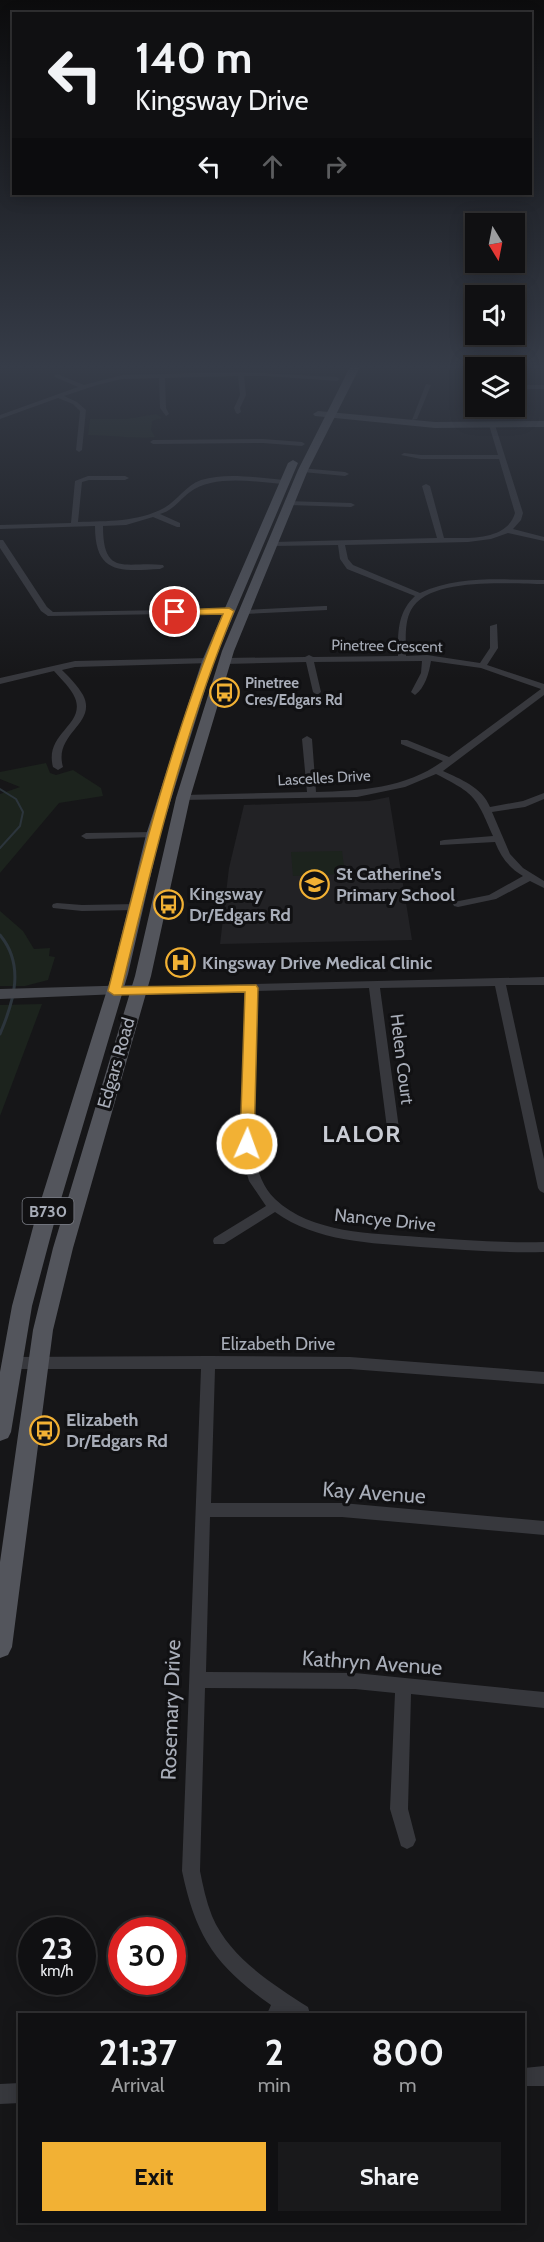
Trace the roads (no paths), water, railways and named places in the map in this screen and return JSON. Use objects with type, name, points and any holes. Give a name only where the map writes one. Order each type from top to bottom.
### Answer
[{"type":"main road","name":"Edgars Road","points":[[0,1432],[11,1363],[36,1255],[114,991],[137,907],[153,835],[208,661],[290,470]]},
{"type":"main road","name":"Edgars Road","points":[[0,1647],[38,1363],[58,1265],[138,990],[183,798],[225,661],[303,470]]},
{"type":"main road","points":[[244,576],[259,578]]},
{"type":"main road","points":[[188,727],[205,727]]},
{"type":"main road","points":[[144,873],[164,874]]},
{"type":"street","points":[[303,470],[345,474]]},
{"type":"street","points":[[273,544],[476,539],[507,530],[517,521],[519,513],[506,470]]},
{"type":"street","points":[[74,526],[79,481],[88,478],[125,477]]},
{"type":"street","points":[[0,527],[126,523],[156,515],[176,503],[188,490],[203,482],[234,478],[284,482]]},
{"type":"street","points":[[426,486],[441,540]]},
{"type":"street","points":[[290,503],[351,505]]},
{"type":"street","points":[[156,515],[177,525]]},
{"type":"street","points":[[99,525],[98,546],[111,564],[123,568],[160,567]]},
{"type":"street","points":[[507,530],[544,540]]},
{"type":"street","points":[[0,542],[44,609],[51,614],[229,611]]},
{"type":"street","points":[[341,542],[344,559],[351,567],[421,596]]},
{"type":"street","points":[[402,656],[402,630],[407,609],[421,596],[439,588],[456,585],[544,582]]},
{"type":"street","points":[[244,612],[324,608]]},
{"type":"street","points":[[482,666],[494,648],[494,626]]},
{"type":"street","name":"Pinetree Crescent","points":[[225,661],[402,656],[427,658],[482,666],[544,689]]},
{"type":"street","points":[[309,658],[317,692]]},
{"type":"street","points":[[415,692],[425,673],[427,658]]},
{"type":"street","points":[[0,681],[55,667],[208,661]]},
{"type":"street","points":[[55,667],[77,693],[82,705],[80,716],[57,747],[55,756],[58,767]]},
{"type":"street","name":"Lascelles Drive","points":[[183,798],[357,794],[414,782],[450,761],[544,689]]},
{"type":"street","points":[[306,739],[312,795]]},
{"type":"street","points":[[404,742],[450,761]]},
{"type":"street","points":[[436,771],[467,786],[483,801],[498,839],[510,861],[529,877],[544,885]]},
{"type":"street","points":[[488,810],[525,804],[544,795]]},
{"type":"street","points":[[86,836],[153,835]]},
{"type":"street","points":[[444,843],[498,839]]},
{"type":"street","points":[[458,904],[492,897],[529,877]]},
{"type":"street","points":[[57,906],[137,907]]},
{"type":"street","points":[[0,994],[544,981]]},
{"type":"street","points":[[500,982],[544,1188]]},
{"type":"street","name":"Helen Court","points":[[374,986],[393,1136]]},
{"type":"street","name":"Nancye Drive","points":[[251,988],[247,1154],[253,1176],[275,1206],[305,1224],[338,1235],[497,1248],[544,1247]]},
{"type":"street","points":[[219,1241],[275,1206]]},
{"type":"street","name":"Rosemary Drive","points":[[208,1362],[190,1853],[198,1906],[214,1940],[225,1956],[280,2009],[297,2013]]},
{"type":"street","name":"Elizabeth Drive","points":[[11,1363],[350,1363],[544,1378]]},
{"type":"street","name":"Kay Avenue","points":[[202,1510],[342,1510],[544,1528]]},
{"type":"street","name":"Kathryn Avenue","points":[[196,1680],[343,1681],[544,1700]]},
{"type":"street","points":[[404,1686],[399,1809],[407,1840]]},
{"type":"street","points":[[525,2077],[544,2076]]},
{"type":"street","points":[[0,2094],[18,2093]]},
{"type":"waterway","points":[[0,789],[16,799],[23,812],[20,826],[0,848]]},
{"type":"waterway","points":[[0,935],[13,958],[15,971],[13,996],[0,1034]]},
{"type":"place","name":"Pinetree Cres/Edgars Rd","points":[[224,692]]},
{"type":"place","name":"St Catherine's Primary School","points":[[315,884]]},
{"type":"place","name":"Kingsway Dr/Edgars Rd","points":[[168,904]]},
{"type":"place","name":"Kingsway Drive Medical Clinic","points":[[181,963]]},
{"type":"place","name":"Elizabeth Dr/Edgars Rd","points":[[45,1430]]},
{"type":"district","name":"LALOR","points":[[362,1134]]}]
